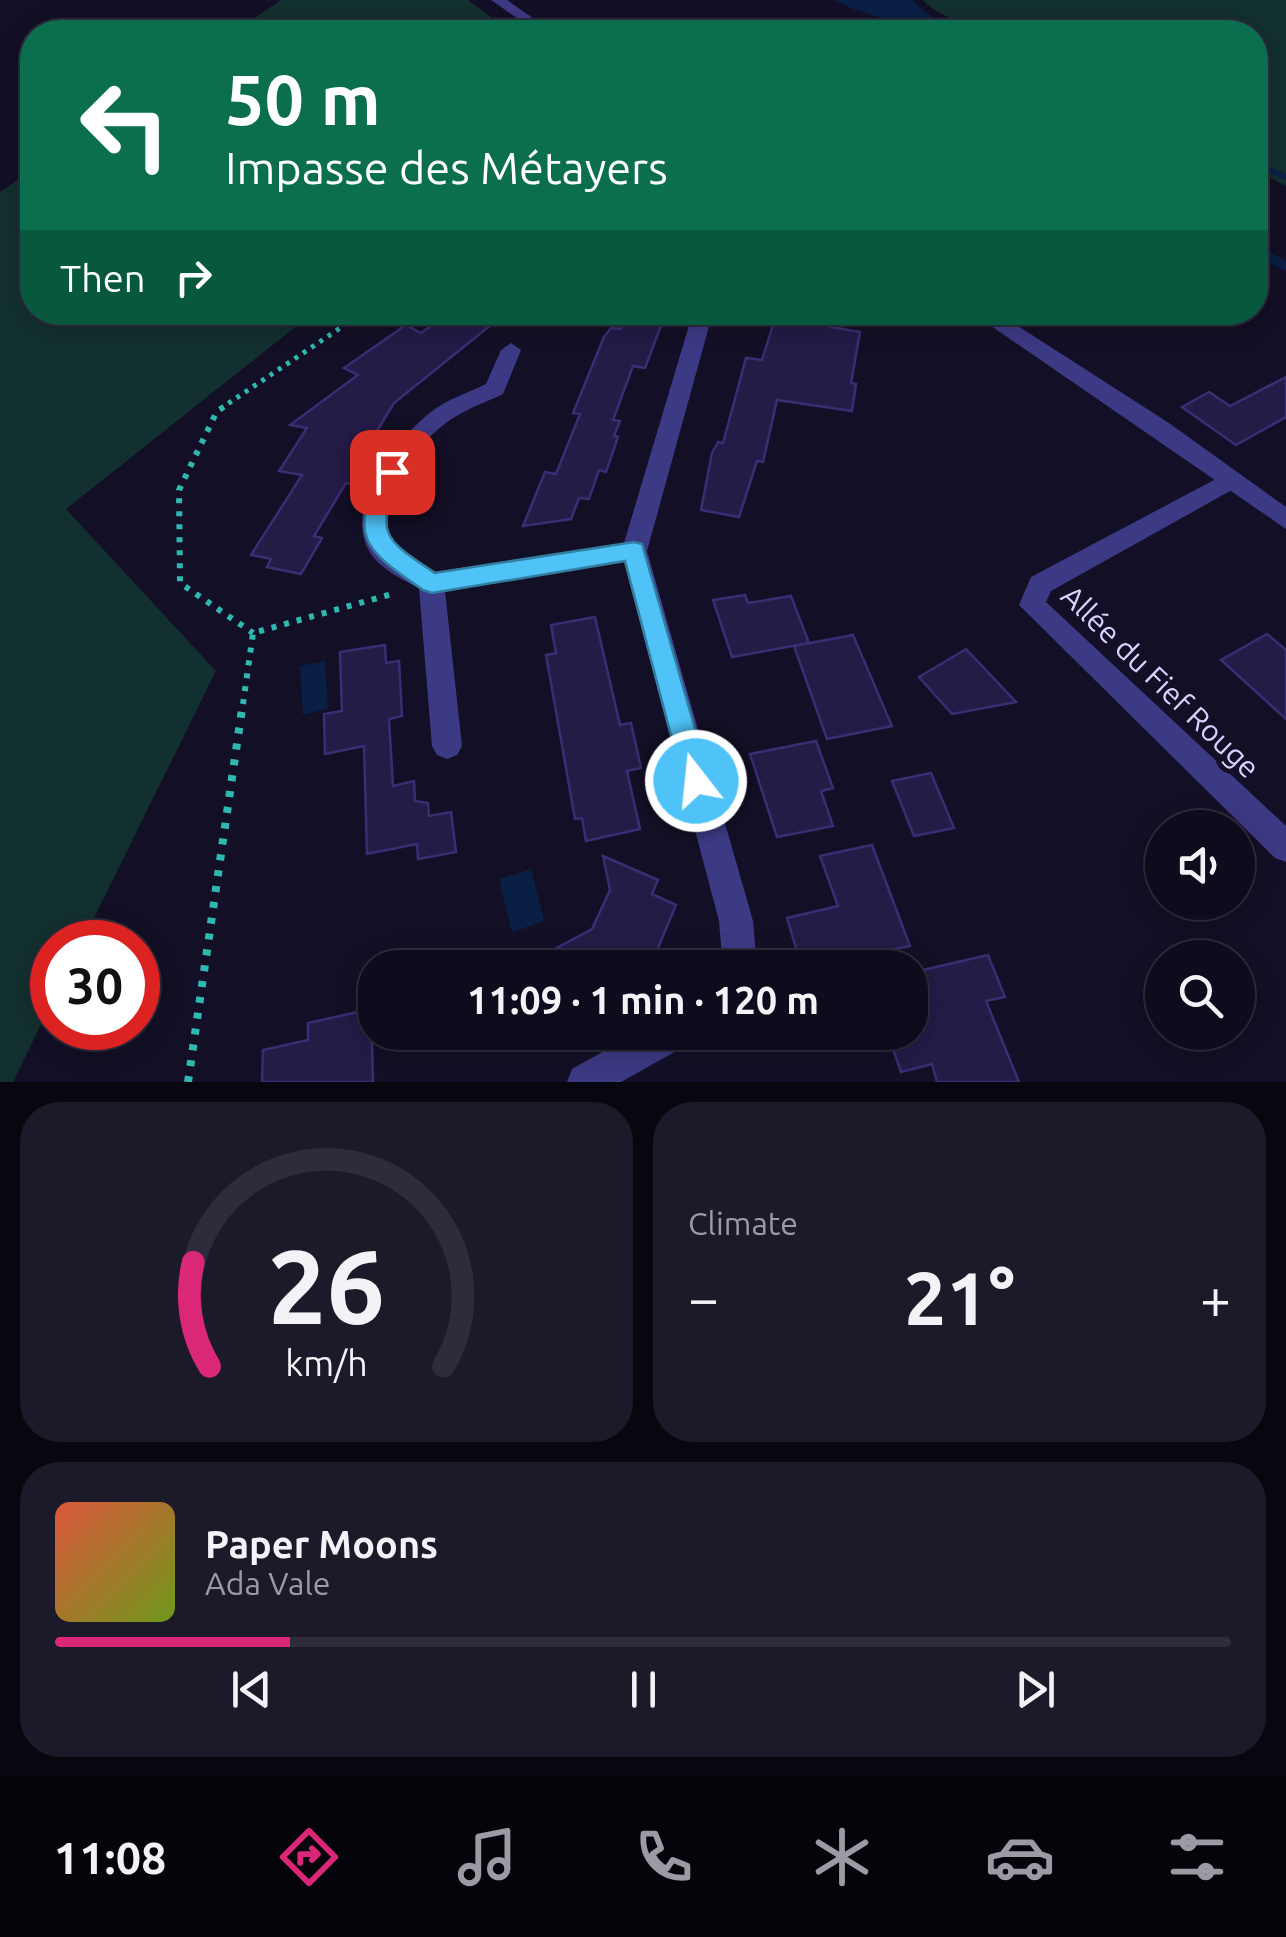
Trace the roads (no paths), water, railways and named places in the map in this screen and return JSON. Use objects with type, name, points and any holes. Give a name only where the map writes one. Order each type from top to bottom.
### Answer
[{"type":"street","points":[[498,0],[528,20]]},
{"type":"street","points":[[700,325],[634,551],[736,921],[738,950]]},
{"type":"street","points":[[1001,325],[1161,428],[1286,520]]},
{"type":"street","points":[[512,350],[495,389],[440,416],[392,472],[378,501],[376,532],[381,549],[432,583],[634,551]]},
{"type":"street","name":"Allée du Fief Rouge","points":[[1231,480],[1040,584],[1032,606],[1286,848]]},
{"type":"street","points":[[432,583],[447,746]]},
{"type":"street","points":[[584,1082],[642,1050]]},
{"type":"water","points":[[835,0],[912,0],[935,20],[885,20]]},
{"type":"water","points":[[325,661],[328,708],[303,715],[300,666]]},
{"type":"water","points":[[531,869],[544,921],[512,932],[499,879]]},
{"type":"waterway","points":[[1268,169],[1286,177]]},
{"type":"waterway","points":[[1268,256],[1286,266]]}]
